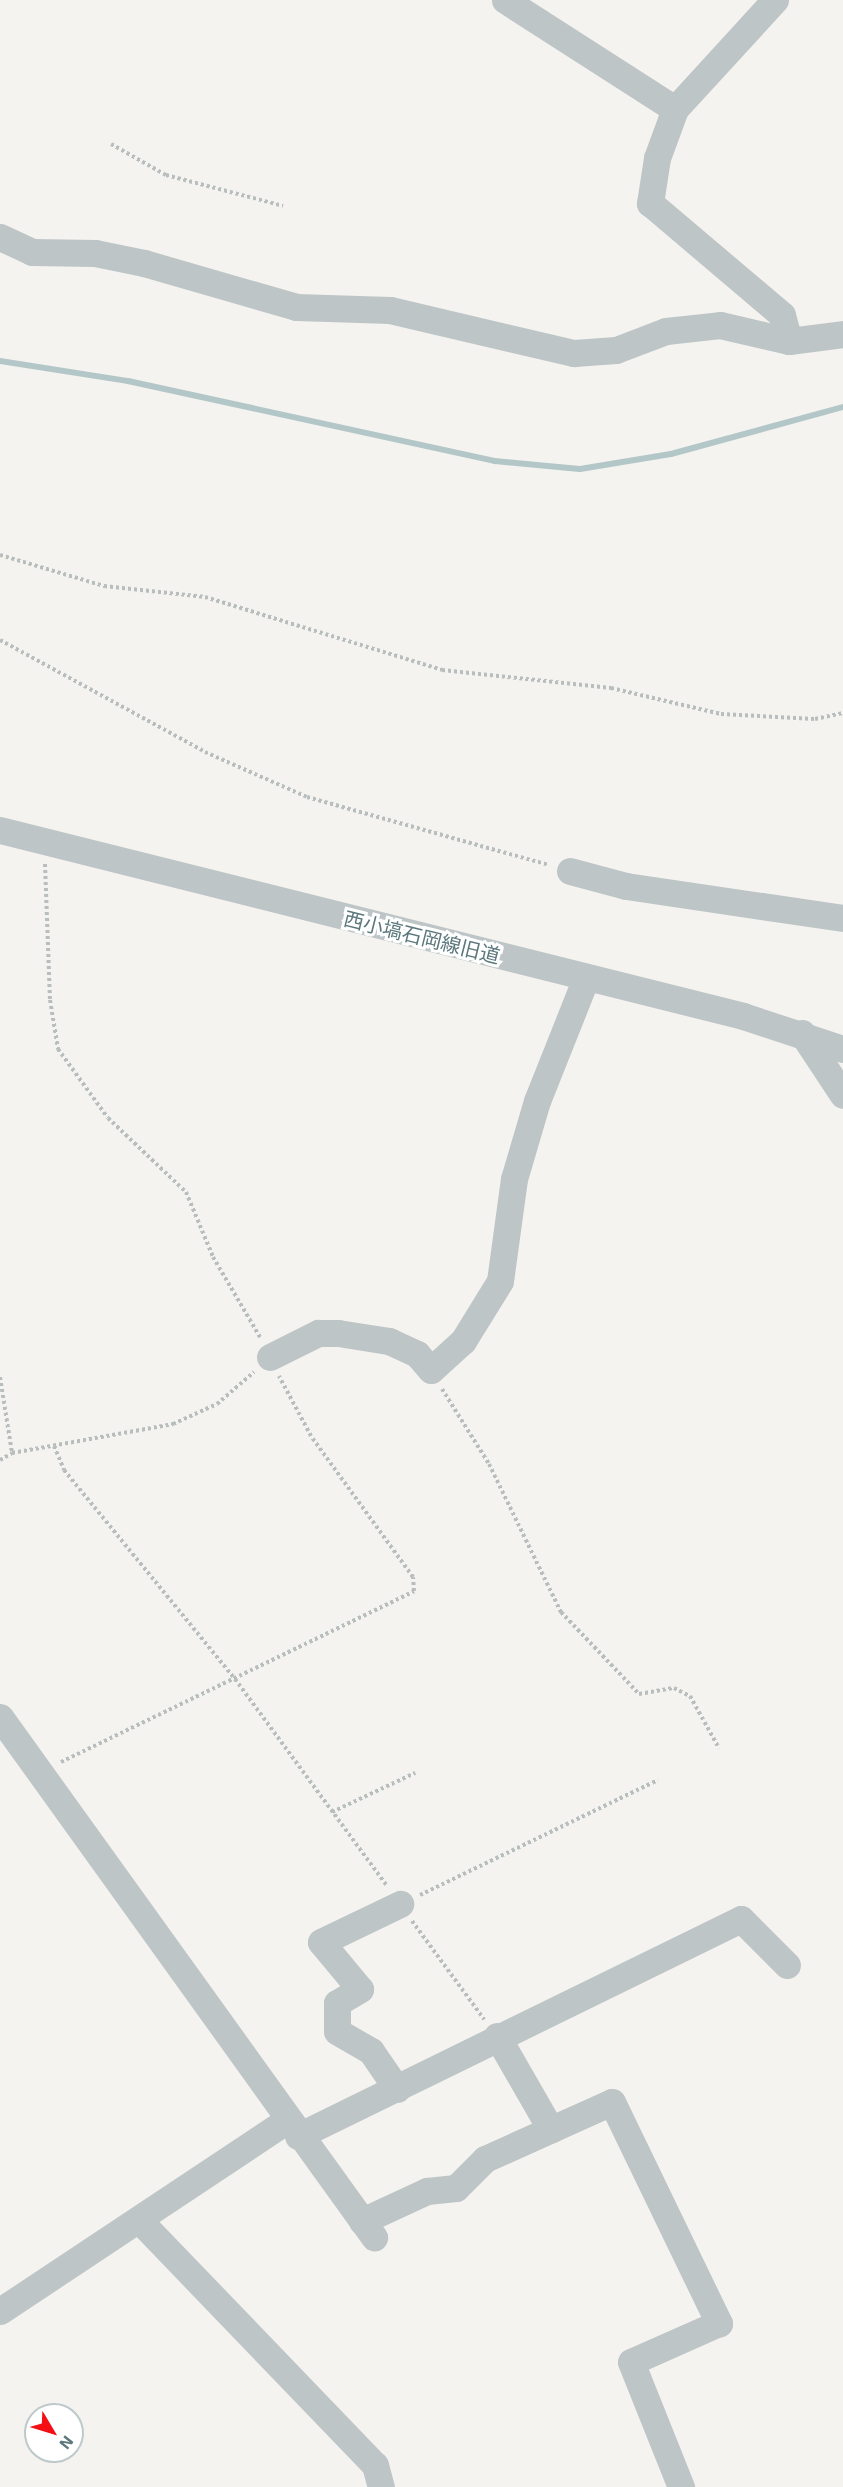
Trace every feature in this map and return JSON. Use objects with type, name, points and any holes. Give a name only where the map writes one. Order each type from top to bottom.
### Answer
[{"type":"street","points":[[505,0],[675,109]]},
{"type":"street","points":[[775,0],[675,109],[657,158],[650,203],[782,315],[789,341]]},
{"type":"street","points":[[0,237],[32,252],[95,253],[144,263],[296,308],[390,310],[574,353],[616,350],[666,332],[720,325],[789,341],[843,334]]},
{"type":"street","name":"西小塙石岡線旧道","points":[[0,830],[802,1033],[843,1049]]},
{"type":"street","points":[[570,871],[626,886],[843,918]]},
{"type":"street","points":[[270,1357],[318,1333],[338,1333],[390,1341],[417,1354],[431,1370],[476,1326],[500,1281],[514,1179],[537,1101],[586,978]]},
{"type":"street","points":[[802,1033],[843,1095]]},
{"type":"street","points":[[0,1717],[293,2128],[368,2229],[427,2191],[456,2188],[485,2159],[612,2102],[719,2324],[631,2362],[681,2487]]},
{"type":"street","points":[[397,2089],[371,2051],[337,2031],[337,2003],[360,1989],[321,1942],[400,1904]]},
{"type":"street","points":[[0,2311],[139,2220],[293,2128],[397,2089],[497,2036],[741,1919],[787,1965]]},
{"type":"street","points":[[497,2036],[551,2130]]},
{"type":"street","points":[[139,2220],[375,2465],[381,2487]]},
{"type":"path","points":[[111,144],[166,175],[283,206]]},
{"type":"path","points":[[0,555],[104,586],[205,597],[442,670],[611,688],[721,714],[815,719],[843,713]]},
{"type":"path","points":[[0,640],[205,752],[307,797],[570,871]]},
{"type":"path","points":[[41,1772],[405,1599],[416,1584],[312,1436],[213,1257],[186,1192],[108,1118],[58,1049],[45,912],[46,843]]},
{"type":"path","points":[[0,1460],[12,1453],[173,1424],[217,1404],[270,1357]]},
{"type":"path","points":[[431,1370],[489,1464],[561,1612],[639,1694],[674,1688],[690,1696],[719,1748]]},
{"type":"path","points":[[0,1377],[12,1453]]},
{"type":"path","points":[[54,1446],[64,1470],[236,1679],[497,2036]]},
{"type":"path","points":[[332,1812],[415,1773]]},
{"type":"path","points":[[400,1904],[658,1780]]},
{"type":"waterway","points":[[0,361],[128,381],[495,461],[580,469],[671,454],[843,407]]}]
